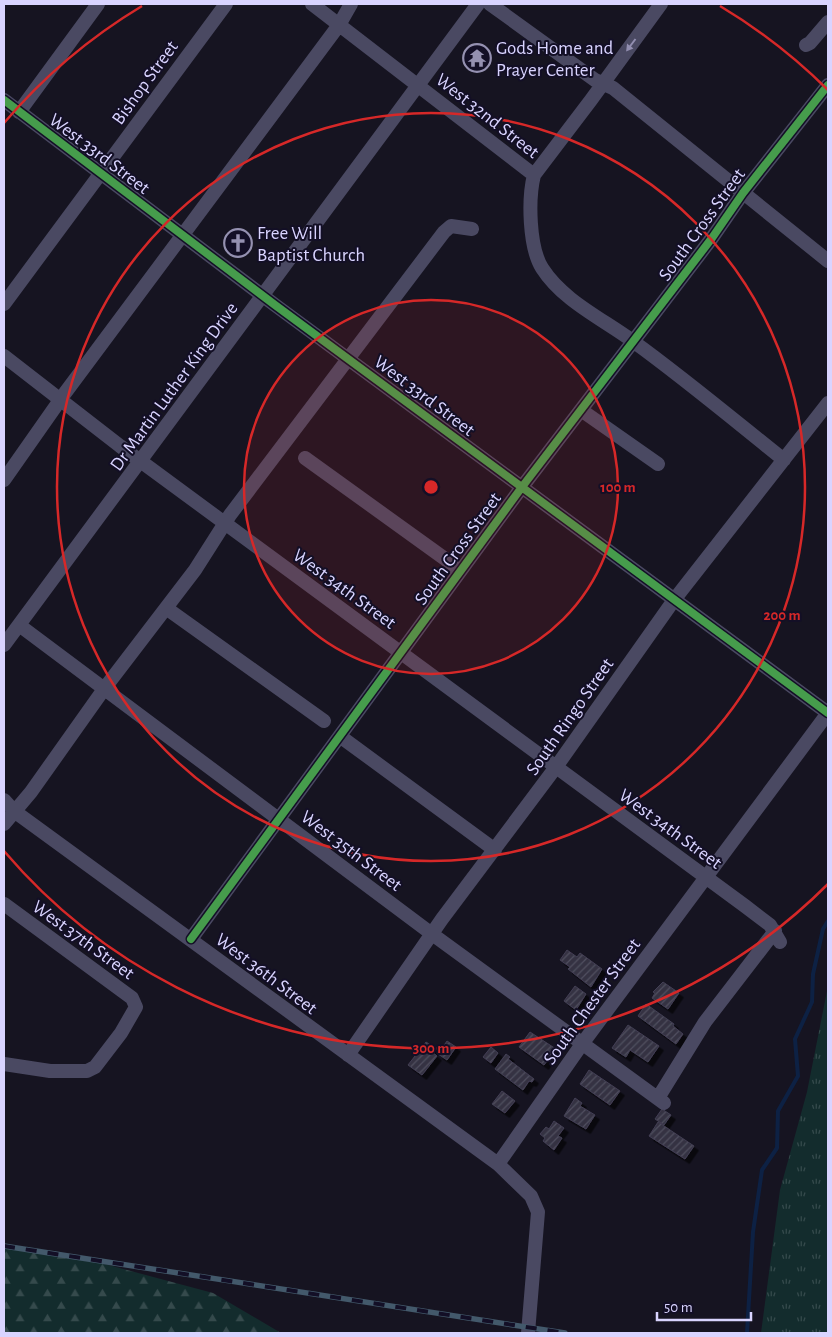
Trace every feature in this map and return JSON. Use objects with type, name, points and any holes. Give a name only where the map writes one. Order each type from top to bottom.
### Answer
[{"type":"street","points":[[18,112],[98,4]]},
{"type":"street","name":"Bishop Street","points":[[4,304],[226,4]]},
{"type":"street","name":"West 32nd Street","points":[[312,4],[534,175],[531,221],[535,251],[542,267],[564,293],[634,341],[784,460]]},
{"type":"street","points":[[4,480],[61,400],[339,25],[351,4]]},
{"type":"street","name":"Dr Martin Luther King Drive","points":[[4,645],[478,4]]},
{"type":"street","points":[[490,4],[595,80],[612,88],[828,261]]},
{"type":"street","points":[[534,175],[603,83],[658,5]]},
{"type":"street","points":[[806,45],[810,43],[828,22]]},
{"type":"street","name":"South Cross Street","points":[[191,939],[522,487],[712,238],[743,193],[828,85]]},
{"type":"street","name":"West 33rd Street","points":[[4,100],[183,236],[828,713]]},
{"type":"street","points":[[4,824],[166,608],[347,358],[444,232],[451,226],[472,229]]},
{"type":"street","name":"West 34th Street","points":[[4,356],[225,524],[706,876],[778,936],[705,1022],[661,1100]]},
{"type":"street","name":"South Ringo Street","points":[[348,1055],[432,934],[556,768],[674,600],[828,403]]},
{"type":"street","points":[[581,410],[658,464]]},
{"type":"street","points":[[305,458],[370,503],[448,561],[459,572]]},
{"type":"street","points":[[166,608],[324,721]]},
{"type":"street","name":"West 35th Street","points":[[19,625],[432,934],[661,1100]]},
{"type":"street","name":"South Chester Street","points":[[498,1164],[582,1044],[828,713]]},
{"type":"street","points":[[340,736],[495,850]]},
{"type":"street","points":[[4,800],[14,811]]},
{"type":"street","name":"West 36th Street","points":[[14,811],[498,1164]]},
{"type":"street","name":"West 37th Street","points":[[4,904],[132,998],[136,1003],[136,1011],[121,1033],[95,1067],[88,1071],[50,1071],[4,1064]]},
{"type":"street","points":[[498,1164],[531,1196],[538,1212],[528,1333]]},
{"type":"green space","points":[[828,986],[828,1333],[761,1333],[780,1190],[807,1092]]},
{"type":"green space","points":[[4,1246],[101,1263],[213,1293],[281,1333],[4,1333]]},
{"type":"building","points":[[567,950],[577,957],[580,953],[602,969],[591,987],[568,969],[570,967],[560,960]]},
{"type":"building","points":[[663,982],[679,993],[668,1009],[652,998],[655,993],[653,992]]},
{"type":"building","points":[[575,986],[586,994],[576,1010],[564,1001]]},
{"type":"building","points":[[646,1004],[674,1024],[673,1026],[683,1034],[676,1044],[638,1016]]},
{"type":"building","points":[[628,1025],[659,1046],[648,1062],[630,1050],[626,1057],[612,1048]]},
{"type":"building","points":[[530,1032],[556,1049],[544,1065],[519,1047]]},
{"type":"building","points":[[447,1041],[456,1047],[447,1060],[438,1054]]},
{"type":"building","points":[[426,1042],[435,1048],[432,1052],[437,1056],[422,1075],[408,1065]]},
{"type":"building","points":[[491,1047],[498,1053],[491,1063],[483,1057]]},
{"type":"building","points":[[506,1054],[510,1057],[508,1059],[534,1079],[532,1082],[529,1081],[523,1090],[495,1069]]},
{"type":"building","points":[[589,1070],[620,1091],[610,1105],[580,1084]]},
{"type":"building","points":[[502,1091],[515,1101],[505,1113],[492,1104]]},
{"type":"building","points":[[575,1098],[582,1103],[580,1106],[595,1115],[586,1129],[564,1116]]},
{"type":"building","points":[[662,1109],[671,1115],[664,1125],[655,1119]]},
{"type":"building","points":[[554,1121],[564,1128],[558,1136],[562,1138],[554,1150],[543,1141],[545,1138],[540,1134],[546,1127],[549,1129]]},
{"type":"building","points":[[658,1122],[694,1146],[685,1159],[649,1136]]},
{"type":"waterway","points":[[747,1333],[753,1232],[762,1170],[777,1148],[778,1111],[798,1076],[795,1039],[812,1002],[813,974],[823,929],[828,921]]},
{"type":"railway","points":[[4,1246],[565,1333]]},
{"type":"cycle path","points":[[191,939],[522,487],[712,238],[743,193],[828,85]]},
{"type":"cycle path","points":[[4,100],[275,305],[828,713]]},
{"type":"place","name":"Gods Home and Prayer Center","points":[[477,58]]},
{"type":"place","name":"Free Will Baptist Church","points":[[238,243]]}]
